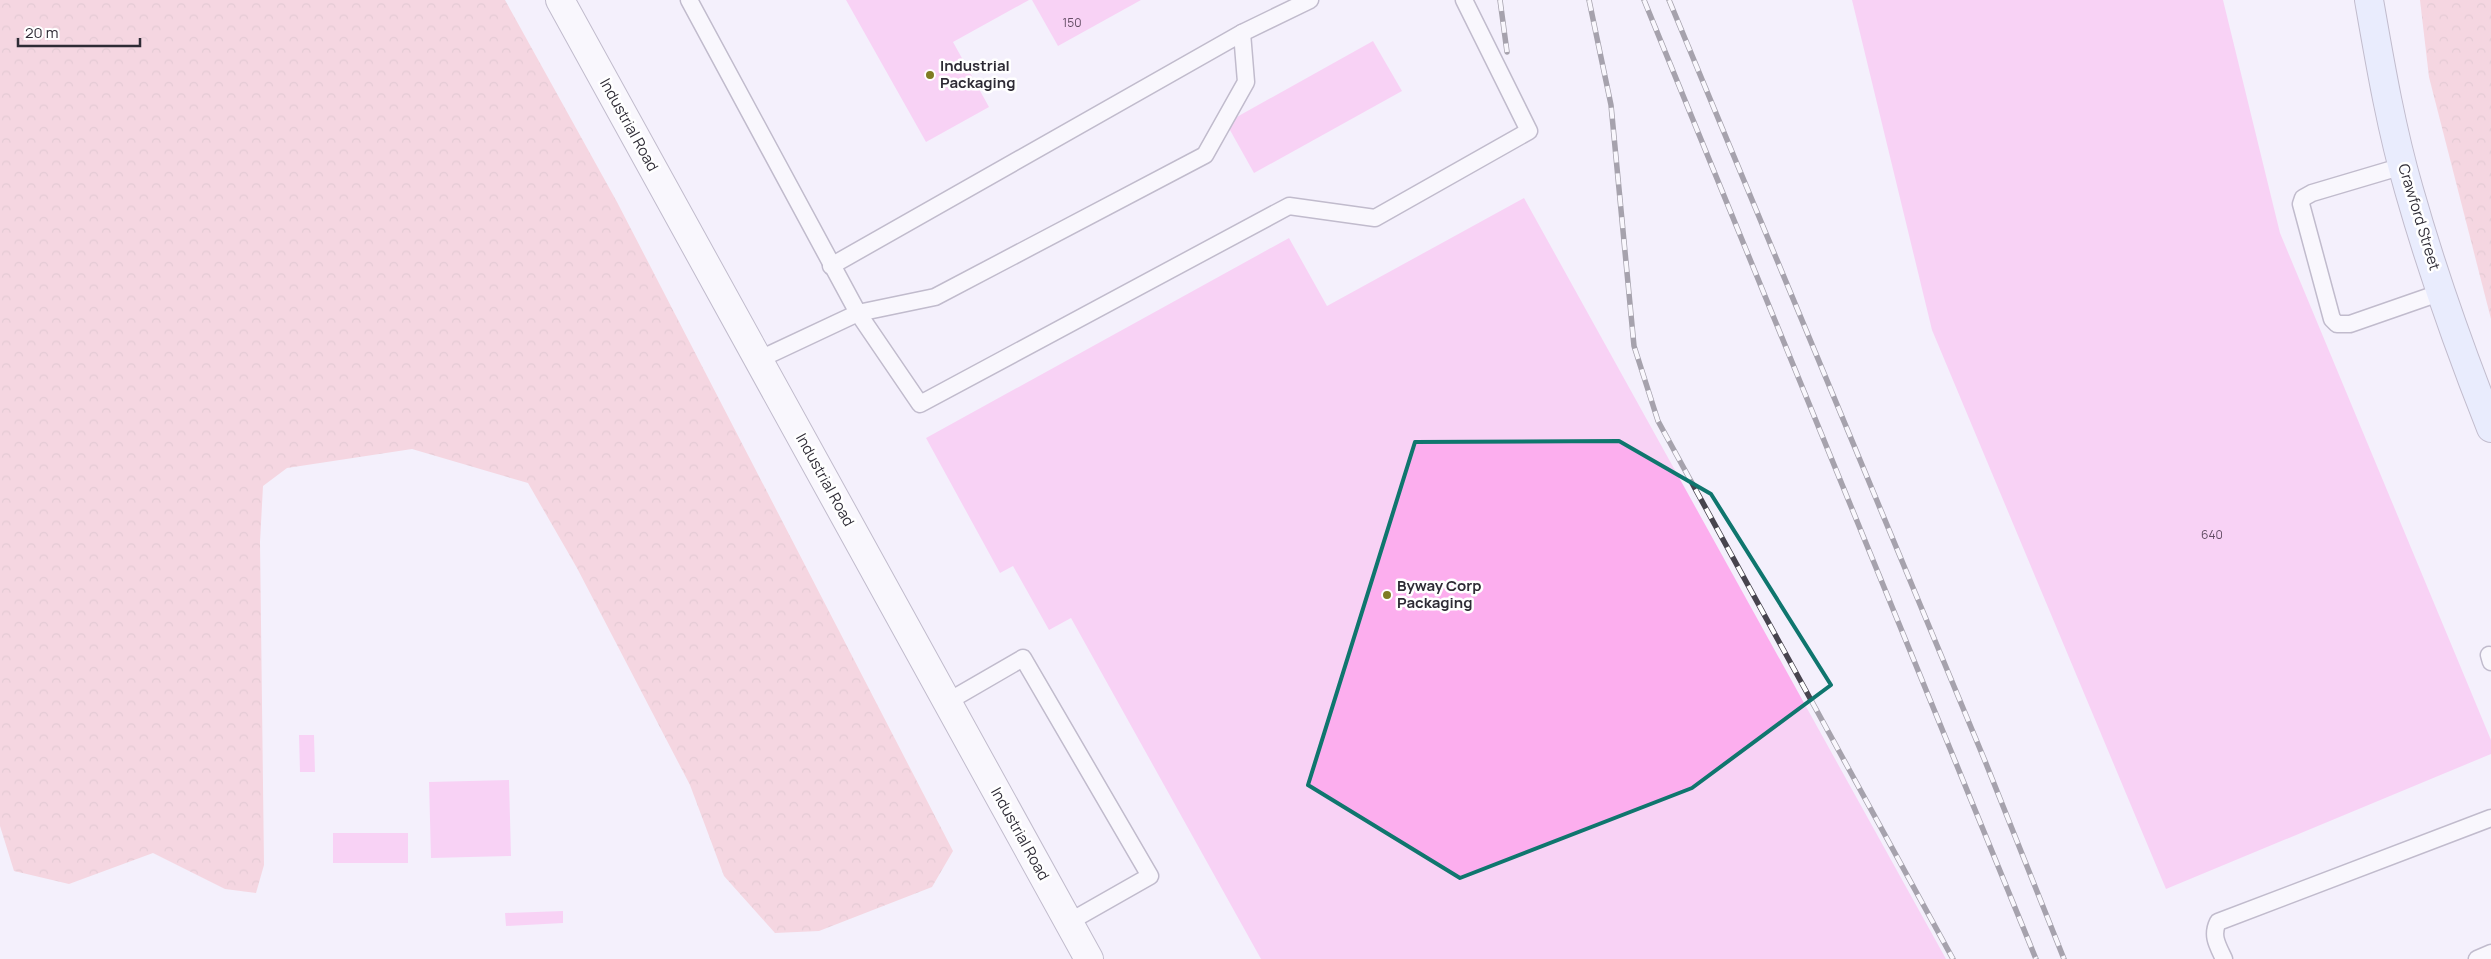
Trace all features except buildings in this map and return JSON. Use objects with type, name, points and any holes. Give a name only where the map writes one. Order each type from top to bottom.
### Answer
[{"type":"main road","name":"Crawford Street","points":[[2369,0],[2378,54],[2403,166],[2463,356],[2491,428]]},
{"type":"street","name":"Industrial Road","points":[[560,0],[1089,959]]},
{"type":"lane","points":[[689,0],[831,266],[858,313],[920,404],[1289,206],[1375,218],[1529,131],[1464,0]]},
{"type":"lane","points":[[831,266],[1242,33],[1310,0]]},
{"type":"lane","points":[[758,360],[858,313],[935,297],[1205,155],[1246,82],[1242,33]]},
{"type":"lane","points":[[2403,166],[2312,193],[2303,198],[2301,204],[2332,319],[2337,324],[2350,324],[2442,292]]},
{"type":"lane","points":[[947,702],[1023,658],[1150,876],[1069,922]]},
{"type":"lane","points":[[2224,959],[2214,937],[2214,930],[2218,922],[2491,818]]},
{"type":"lane","points":[[2477,959],[2491,953]]},
{"type":"highlighted area","points":[[1619,441],[1711,494],[1831,685],[1692,788],[1460,878],[1308,785],[1415,442]]},
{"type":"green space","points":[[0,0],[505,0],[617,202],[953,851],[932,887],[819,931],[775,933],[724,876],[690,785],[577,568],[528,483],[412,449],[287,468],[263,486],[260,542],[264,865],[256,893],[225,889],[153,853],[69,884],[14,871],[0,826]]},
{"type":"green space","points":[[2420,0],[2491,0],[2491,319],[2429,77]]},
{"type":"railway","points":[[1500,0],[1507,52]]},
{"type":"railway","points":[[1589,0],[1611,105],[1634,346],[1658,421],[1953,959]]},
{"type":"railway","points":[[1644,0],[2036,959]]},
{"type":"railway","points":[[1669,0],[1985,761],[2064,959]]},
{"type":"place","name":"Industrial Packaging","points":[[930,75]]},
{"type":"place","name":"Byway Corp Packaging","points":[[1387,595]]}]
